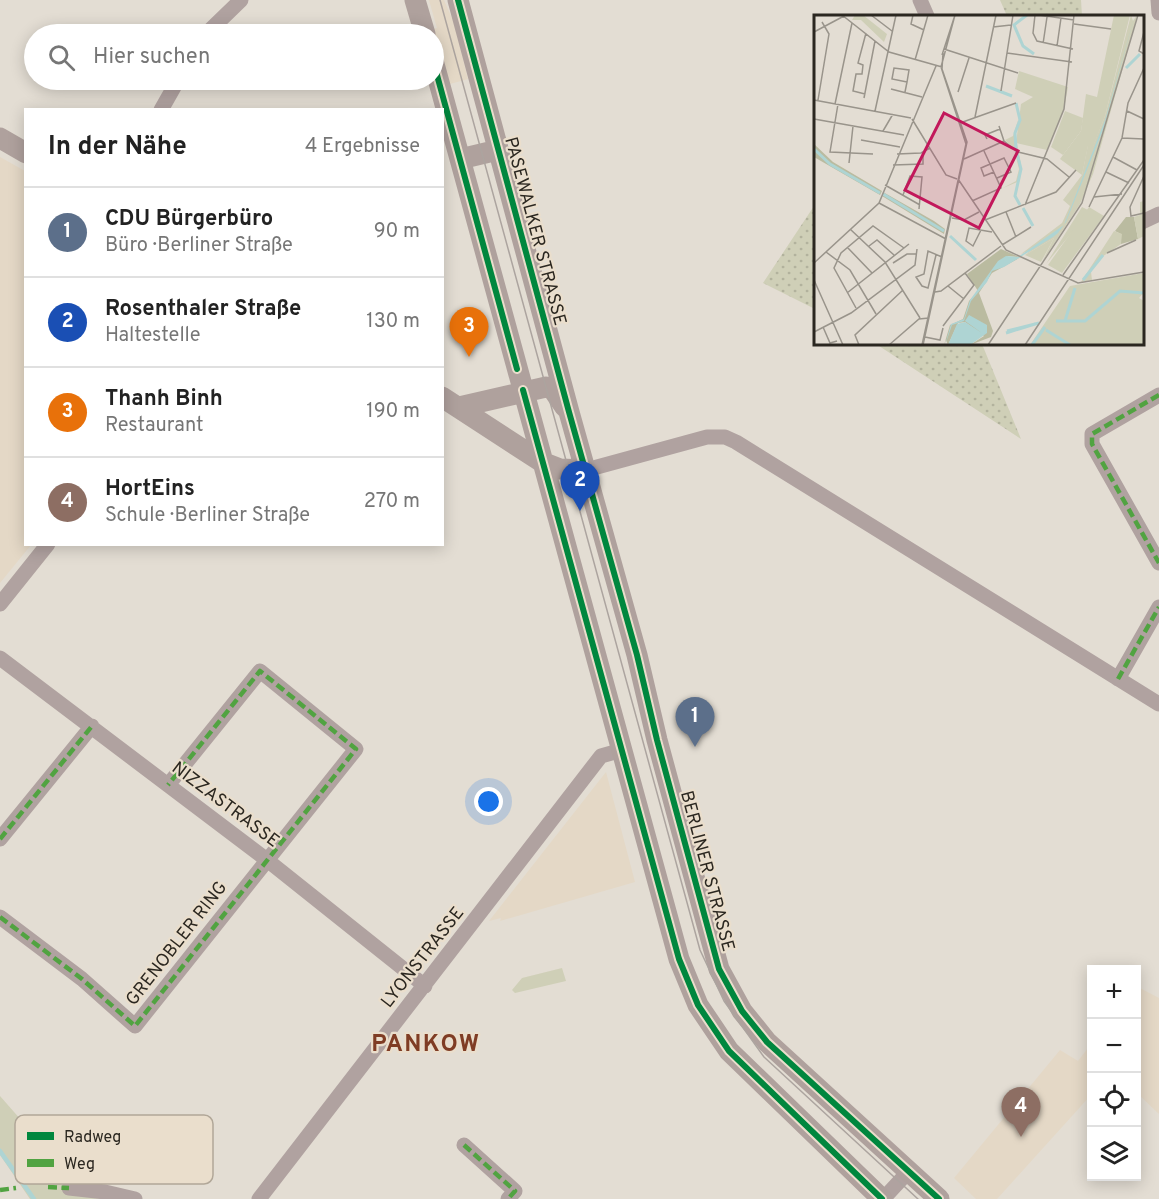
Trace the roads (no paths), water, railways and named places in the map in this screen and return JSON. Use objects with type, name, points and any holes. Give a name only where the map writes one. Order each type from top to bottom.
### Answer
[{"type":"main road","points":[[415,0],[422,24]]},
{"type":"main road","name":"PASEWALKER STRASSE","points":[[458,0],[586,470]]},
{"type":"main road","points":[[441,90],[679,958],[698,1005],[729,1052],[882,1199]]},
{"type":"main road","points":[[0,138],[24,152]]},
{"type":"main road","points":[[460,159],[498,150]]},
{"type":"main road","points":[[451,402],[523,390],[552,388],[569,412]]},
{"type":"main road","points":[[451,402],[542,462],[560,469],[586,470]]},
{"type":"main road","name":"BERLINER STRASSE","points":[[586,470],[719,969],[742,1011],[767,1042],[939,1199]]},
{"type":"street","points":[[216,24],[241,0]]},
{"type":"street","points":[[920,0],[927,15]]},
{"type":"street","points":[[1158,0],[1159,13]]},
{"type":"street","points":[[162,108],[172,90]]},
{"type":"street","points":[[1144,222],[1159,214]]},
{"type":"street","points":[[1159,395],[1101,426],[1092,434],[1092,444],[1159,562]]},
{"type":"street","points":[[586,470],[706,437],[725,437],[1159,704]]},
{"type":"street","points":[[0,604],[46,546]]},
{"type":"street","points":[[1118,679],[1159,607]]},
{"type":"street","name":"NIZZASTRASSE","points":[[0,658],[267,860],[424,986]]},
{"type":"street","points":[[168,785],[260,671],[356,749],[267,860]]},
{"type":"street","points":[[0,839],[92,726]]},
{"type":"street","name":"LYONSTRASSE","points":[[259,1199],[601,756],[622,750]]},
{"type":"street","name":"GRENOBLER RING","points":[[0,917],[81,979],[135,1026],[267,860]]},
{"type":"street","points":[[464,1145],[515,1191],[508,1199]]},
{"type":"street","points":[[882,1199],[909,1172]]},
{"type":"street","points":[[69,1188],[105,1191],[135,1199]]},
{"type":"waterway","points":[[0,1151],[15,1172]]},
{"type":"waterway","points":[[23,1184],[34,1199]]},
{"type":"tram line","points":[[440,0],[700,950],[724,1001],[764,1057],[918,1199]]},
{"type":"place","name":"Thanh Binh","points":[[469,357]]},
{"type":"place","name":"Rosenthaler Straße","points":[[580,511]]},
{"type":"place","name":"CDU Bürgerbüro","points":[[695,747]]},
{"type":"place","name":"HortEins","points":[[1021,1137]]},
{"type":"district","name":"PANKOW","points":[[426,1043]]}]
